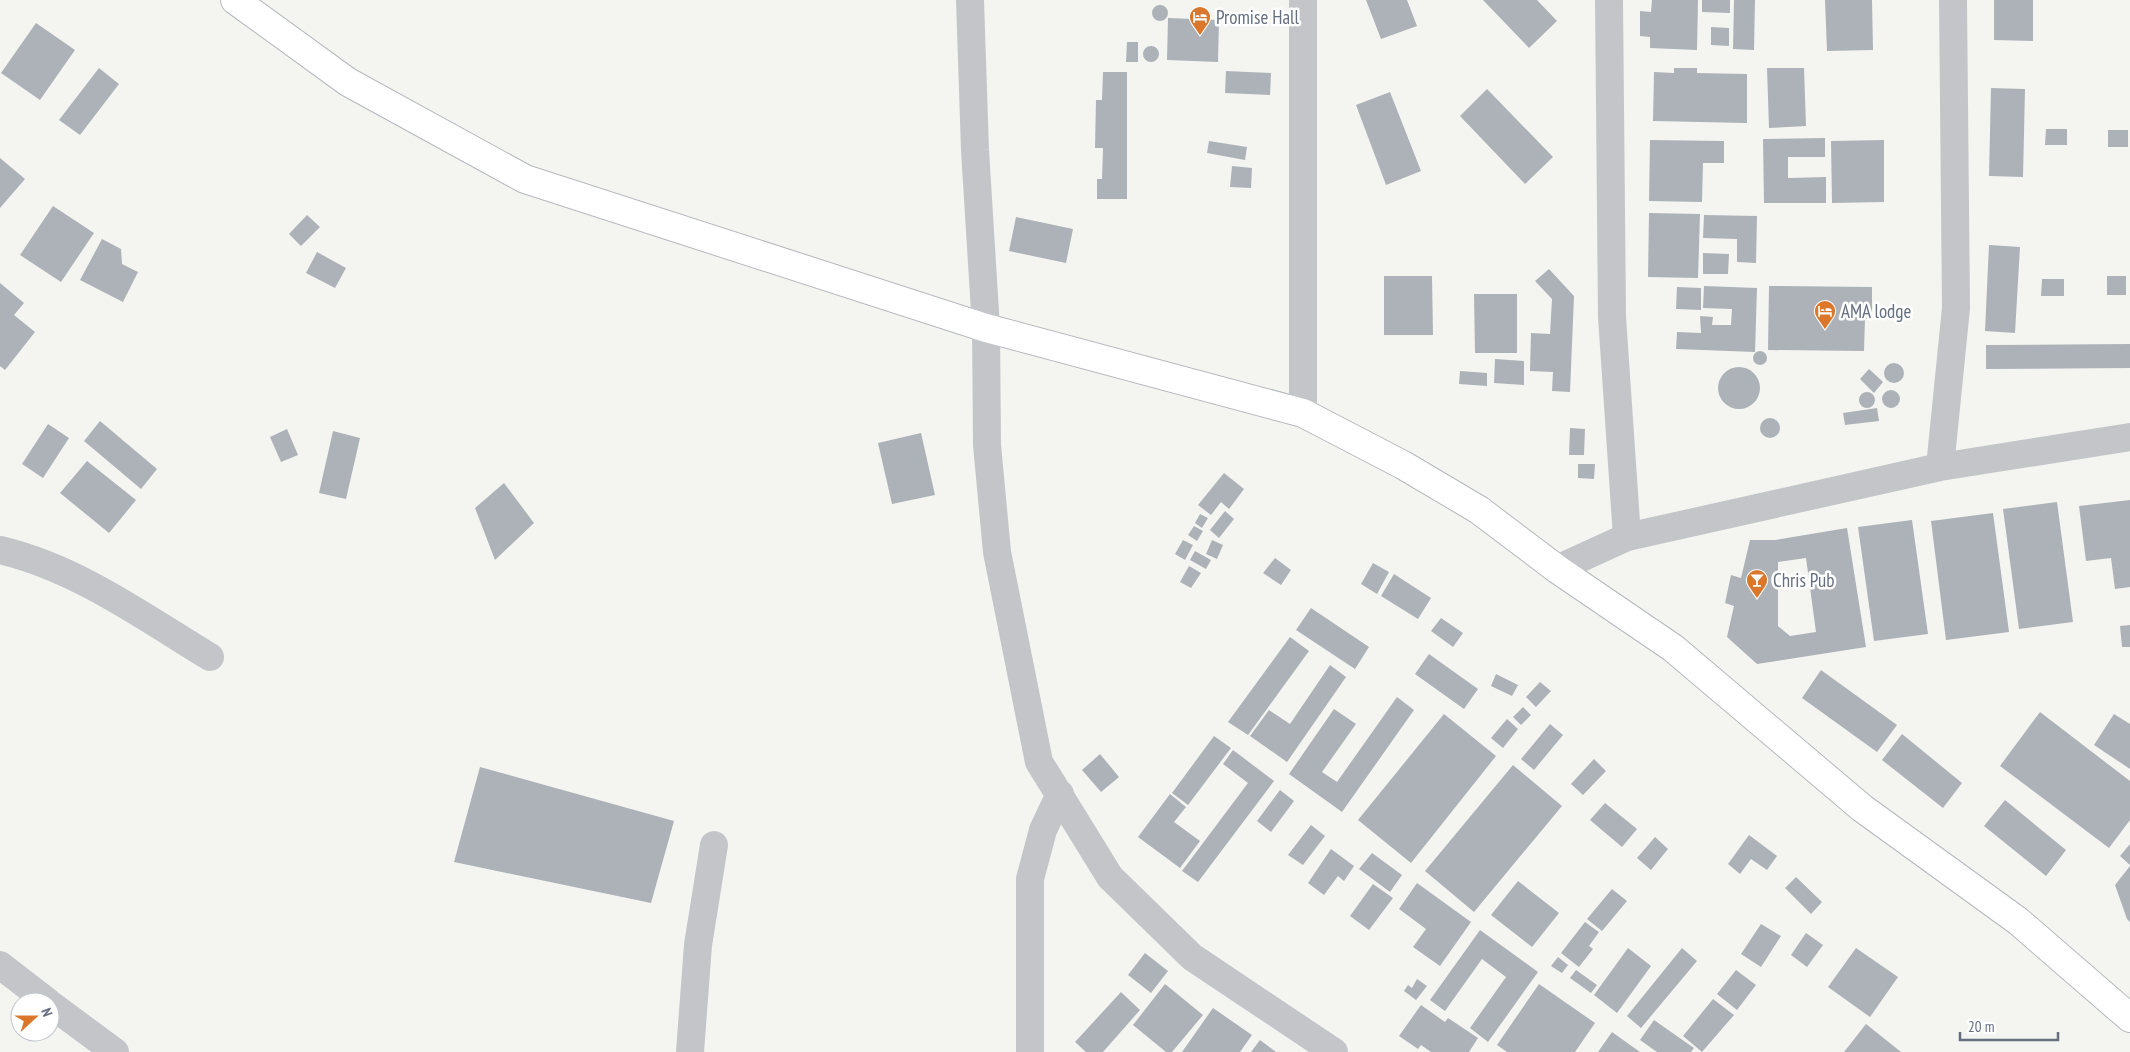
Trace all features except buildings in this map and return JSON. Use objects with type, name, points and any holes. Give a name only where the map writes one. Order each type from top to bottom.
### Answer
[{"type":"main road","points":[[234,0],[348,82],[525,179],[986,328],[1303,413],[1403,465],[1479,510],[1557,569],[1673,648],[1862,808],[2018,921],[2130,1018]]},
{"type":"street","points":[[970,0],[975,150],[986,328],[987,445],[997,552],[1039,762],[1110,877],[1192,957],[1334,1052]]},
{"type":"street","points":[[1303,413],[1304,0]]},
{"type":"street","points":[[1609,0],[1612,317],[1628,537]]},
{"type":"street","points":[[1940,467],[1956,308],[1953,0]]},
{"type":"street","points":[[1557,569],[1628,537],[1940,467],[2130,437]]},
{"type":"street","points":[[0,550],[29,557],[94,587],[210,657]]},
{"type":"street","points":[[1030,1052],[1030,879],[1043,830],[1060,794]]},
{"type":"street","points":[[690,1052],[698,945],[714,845]]},
{"type":"street","points":[[0,965],[35,992]]},
{"type":"street","points":[[60,1011],[115,1052]]},
{"type":"place","name":"Promise Hall","points":[[1200,36]]},
{"type":"place","name":"AMA lodge","points":[[1825,330]]},
{"type":"place","name":"Chris Pub","points":[[1757,599]]}]
